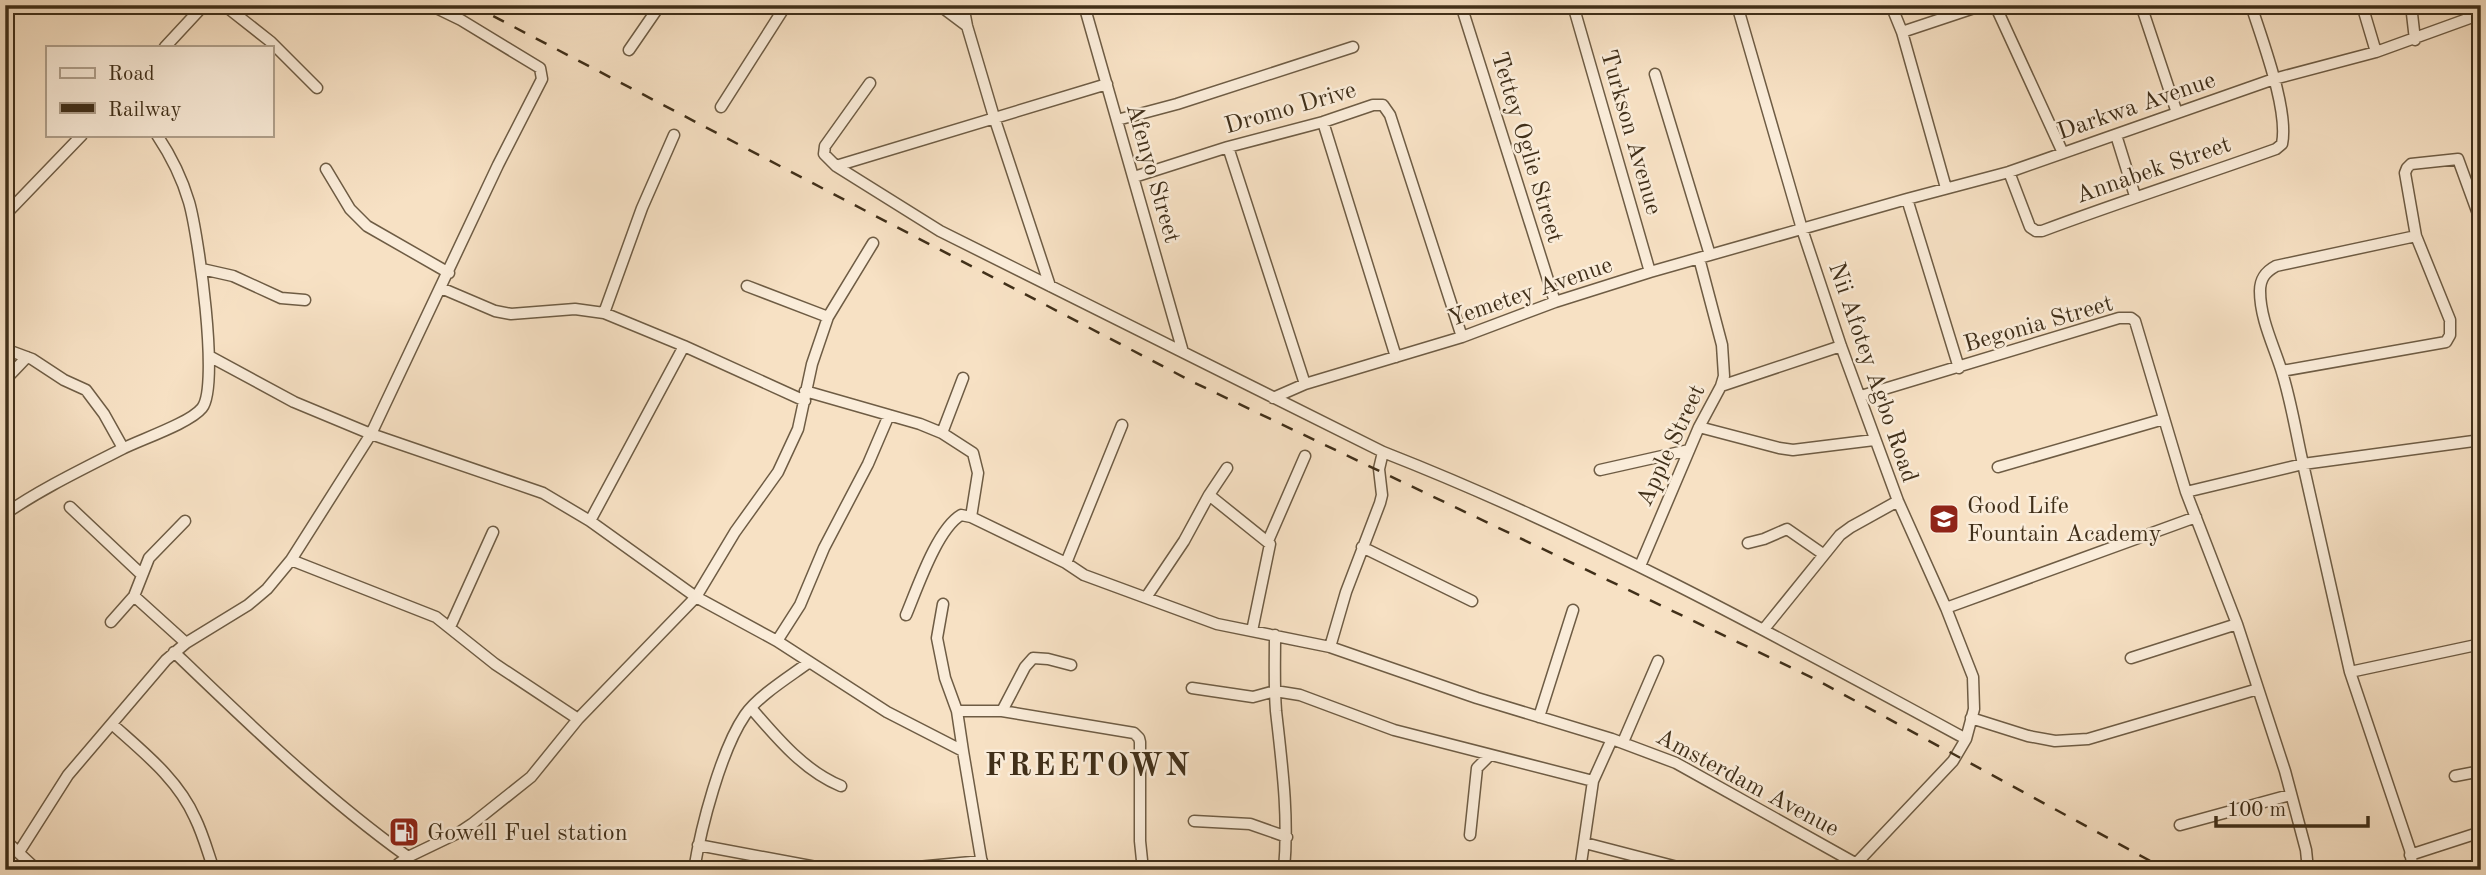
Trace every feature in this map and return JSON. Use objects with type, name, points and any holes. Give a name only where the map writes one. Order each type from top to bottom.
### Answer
[{"type":"street","points":[[166,46],[204,5]]},
{"type":"street","points":[[224,5],[271,42],[317,88]]},
{"type":"street","points":[[19,852],[68,775],[174,652],[248,605],[267,589],[291,560],[371,434],[498,165],[542,79],[540,68],[461,20],[430,5]]},
{"type":"street","points":[[629,50],[660,5]]},
{"type":"street","points":[[721,107],[786,5]]},
{"type":"street","points":[[939,5],[967,26]]},
{"type":"street","points":[[963,5],[995,117],[1050,286]]},
{"type":"street","name":"Afenyo Street","points":[[1084,5],[1183,352]]},
{"type":"street","name":"Tettey Oglie Street","points":[[1461,5],[1555,302]]},
{"type":"street","name":"Turkson Avenue","points":[[1573,5],[1650,272]]},
{"type":"street","name":"Nii Afotey Agbo Road","points":[[1737,5],[1802,229],[1874,440],[1973,677],[1974,709],[1966,739],[1954,761],[1853,866]]},
{"type":"street","points":[[1891,5],[1902,33],[1946,188]]},
{"type":"street","points":[[1902,33],[1983,5]]},
{"type":"street","points":[[1995,5],[2063,153]]},
{"type":"street","points":[[2141,5],[2177,113]]},
{"type":"street","points":[[2251,5],[2274,79]]},
{"type":"street","points":[[2362,5],[2376,52]]},
{"type":"street","points":[[2411,5],[2415,40]]},
{"type":"street","name":"Darkwa Avenue","points":[[1802,229],[2009,172],[2274,79],[2415,40],[2481,14]]},
{"type":"street","points":[[1117,120],[1177,104],[1353,47]]},
{"type":"street","name":"Apple Street","points":[[1640,566],[1699,427],[1721,386],[1724,365],[1704,256],[1656,74]]},
{"type":"street","name":"Annabek Street","points":[[2009,172],[2030,227],[2042,231],[2135,196],[2221,169],[2276,149],[2282,144],[2284,133],[2274,79]]},
{"type":"street","points":[[870,83],[825,146],[824,154],[836,166],[915,217],[1383,452],[1459,482],[1640,566],[1764,629],[1966,739]]},
{"type":"street","points":[[836,166],[1107,83]]},
{"type":"street","name":"Dromo Drive","points":[[1134,177],[1228,147],[1324,122],[1373,105],[1383,105],[1387,108],[1461,337]]},
{"type":"street","points":[[1324,122],[1396,357]]},
{"type":"street","points":[[604,313],[642,208],[674,135]]},
{"type":"street","points":[[2116,135],[2135,196]]},
{"type":"street","points":[[5,215],[81,136]]},
{"type":"street","points":[[5,514],[24,501],[202,409],[207,396],[209,356],[202,269],[189,202],[176,166],[158,136]]},
{"type":"street","points":[[1228,147],[1306,384]]},
{"type":"street","points":[[2282,371],[2445,342],[2450,335],[2450,320],[2416,236],[2405,173],[2411,164],[2458,159],[2481,222]]},
{"type":"street","points":[[326,169],[350,209],[367,226],[449,273]]},
{"type":"street","points":[[1907,199],[1959,368]]},
{"type":"street","name":"Yemetey Avenue","points":[[1273,398],[1306,384],[1461,337],[1555,302],[1802,229]]},
{"type":"street","points":[[2413,870],[2350,672],[2282,371],[2262,307],[2262,280],[2267,271],[2276,266],[2416,236]]},
{"type":"street","points":[[396,870],[398,864],[408,857],[460,832],[531,777],[578,719],[696,597],[735,532],[778,472],[797,429],[828,317],[873,243]]},
{"type":"street","points":[[202,269],[233,276],[281,298],[305,300]]},
{"type":"street","points":[[747,286],[828,317]]},
{"type":"street","points":[[441,288],[495,311],[511,314],[575,309],[604,313],[805,396],[889,415],[942,433],[973,453],[978,473],[971,517],[961,515],[951,523],[932,553],[906,615]]},
{"type":"street","name":"Begonia Street","points":[[1861,396],[2119,318],[2131,318],[2135,321],[2186,492],[2236,624],[2285,771],[2306,850],[2308,870]]},
{"type":"street","points":[[590,521],[684,346]]},
{"type":"street","points":[[1721,386],[1841,346]]},
{"type":"street","points":[[5,349],[27,356],[64,380],[86,390],[104,414],[123,449]]},
{"type":"street","points":[[5,380],[27,356]]},
{"type":"street","points":[[209,356],[295,402],[371,434],[543,493],[590,521],[696,597],[777,641],[887,712],[963,751]]},
{"type":"street","points":[[942,433],[963,377]]},
{"type":"street","points":[[777,641],[800,605],[824,548],[868,464],[889,415]]},
{"type":"street","points":[[1998,467],[2164,419]]},
{"type":"street","points":[[1066,563],[1122,425]]},
{"type":"street","points":[[1699,427],[1779,449],[1793,450],[1874,440]]},
{"type":"street","points":[[2186,492],[2303,464],[2481,440]]},
{"type":"street","points":[[1600,470],[1689,450]]},
{"type":"street","points":[[1330,647],[1382,495],[1379,476],[1383,452]]},
{"type":"street","points":[[1252,631],[1269,553],[1268,541],[1305,456]]},
{"type":"street","points":[[1147,596],[1184,541],[1227,468]]},
{"type":"street","points":[[1209,495],[1268,541]]},
{"type":"street","points":[[1764,629],[1823,554],[1851,527],[1898,501]]},
{"type":"street","points":[[70,507],[141,575]]},
{"type":"street","name":"Amsterdam Avenue","points":[[971,517],[1066,563],[1084,575],[1217,624],[1330,647],[1477,698],[1617,741],[1676,763],[1853,866],[1873,870]]},
{"type":"street","points":[[1946,608],[2196,517]]},
{"type":"street","points":[[111,622],[134,596],[149,558],[186,522]]},
{"type":"street","points":[[1748,542],[1764,539],[1787,529],[1823,554]]},
{"type":"street","points":[[450,627],[493,532]]},
{"type":"street","points":[[1362,547],[1472,601]]},
{"type":"street","points":[[291,560],[436,617],[495,664],[578,719]]},
{"type":"street","points":[[134,596],[186,643]]},
{"type":"street","points":[[885,870],[983,865],[957,711],[944,678],[937,638],[943,604]]},
{"type":"street","points":[[1539,717],[1573,610]]},
{"type":"street","points":[[2131,658],[2236,624]]},
{"type":"street","points":[[1275,635],[1275,691],[1287,837],[1284,870]]},
{"type":"street","points":[[2350,672],[2481,644]]},
{"type":"street","points":[[174,652],[275,749],[356,820],[408,857]]},
{"type":"street","points":[[1002,711],[1025,667],[1034,659],[1048,659],[1071,665]]},
{"type":"street","points":[[1580,870],[1593,781],[1658,661]]},
{"type":"street","points":[[694,870],[698,845],[726,753],[745,715],[808,663]]},
{"type":"street","points":[[1192,688],[1253,697],[1275,691],[1308,697],[1394,730],[1593,781]]},
{"type":"street","points":[[1971,718],[2028,736],[2054,741],[2088,739],[2258,689]]},
{"type":"street","points":[[751,708],[785,747],[841,786]]},
{"type":"street","points":[[957,711],[1002,711],[1134,733],[1139,738],[1140,841],[1143,870]]},
{"type":"street","points":[[112,724],[158,765],[186,802],[195,817],[214,870]]},
{"type":"street","points":[[1470,835],[1477,768],[1489,756]]},
{"type":"street","points":[[2455,776],[2481,771]]},
{"type":"street","points":[[2180,825],[2290,795]]},
{"type":"street","points":[[1194,821],[1250,824],[1287,837]]},
{"type":"street","points":[[2410,855],[2481,832]]},
{"type":"street","points":[[5,840],[37,870]]},
{"type":"street","points":[[1585,843],[1689,870]]},
{"type":"street","points":[[698,845],[832,870]]},
{"type":"railway","points":[[472,5],[1193,382],[1815,679],[2167,870]]},
{"type":"place","name":"Good Life Fountain Academy","points":[[1944,519]]},
{"type":"place","name":"Gowell Fuel station","points":[[404,832]]},
{"type":"district","name":"FREETOWN","points":[[1088,764]]}]
